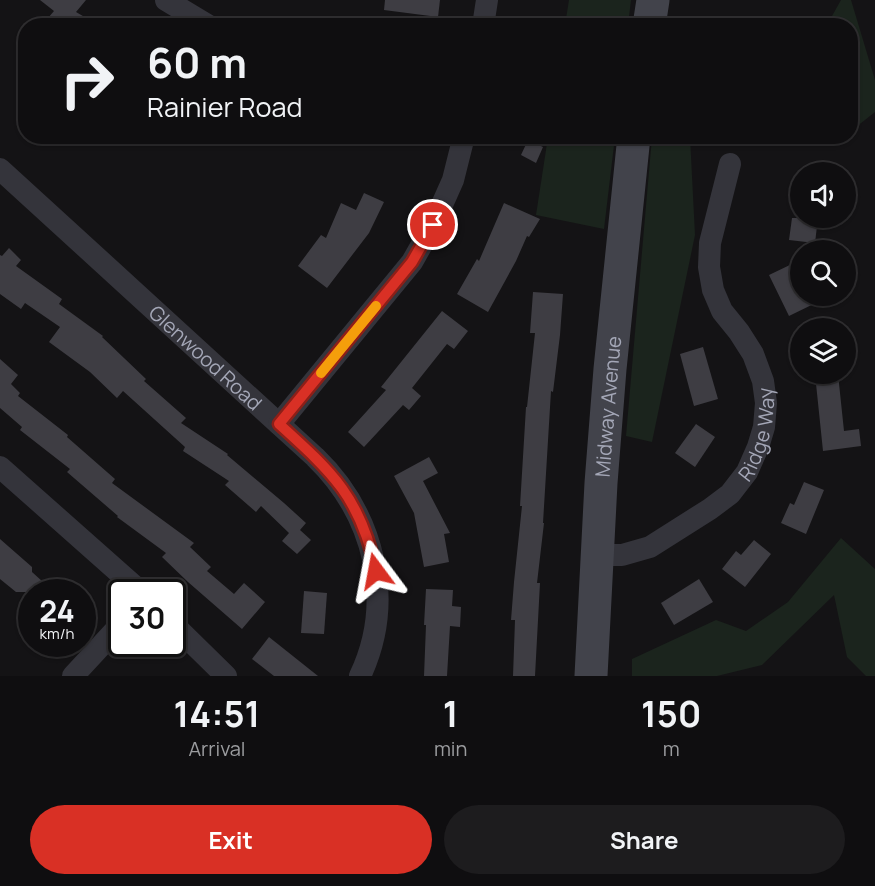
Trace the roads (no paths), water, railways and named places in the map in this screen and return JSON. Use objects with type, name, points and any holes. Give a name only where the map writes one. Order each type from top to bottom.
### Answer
[{"type":"main road","points":[[650,18],[653,0]]},
{"type":"main road","name":"Midway Avenue","points":[[591,676],[601,483],[610,369],[633,144]]},
{"type":"street","points":[[166,0],[194,18]]},
{"type":"street","points":[[484,18],[487,0]]},
{"type":"street","points":[[279,424],[412,262],[433,225],[453,180],[462,144]]},
{"type":"street","name":"Ridge Way","points":[[597,555],[622,555],[650,547],[710,509],[730,494],[747,472],[758,447],[764,427],[766,403],[763,381],[753,354],[722,311],[713,290],[709,267],[710,243],[730,164]]},
{"type":"street","name":"Glenwood Road","points":[[0,169],[279,424],[338,482],[354,506],[366,533],[376,571],[375,630],[360,676]]},
{"type":"street","points":[[0,467],[126,579]]},
{"type":"street","points":[[73,676],[108,637]]},
{"type":"street","points":[[186,637],[226,676]]}]
